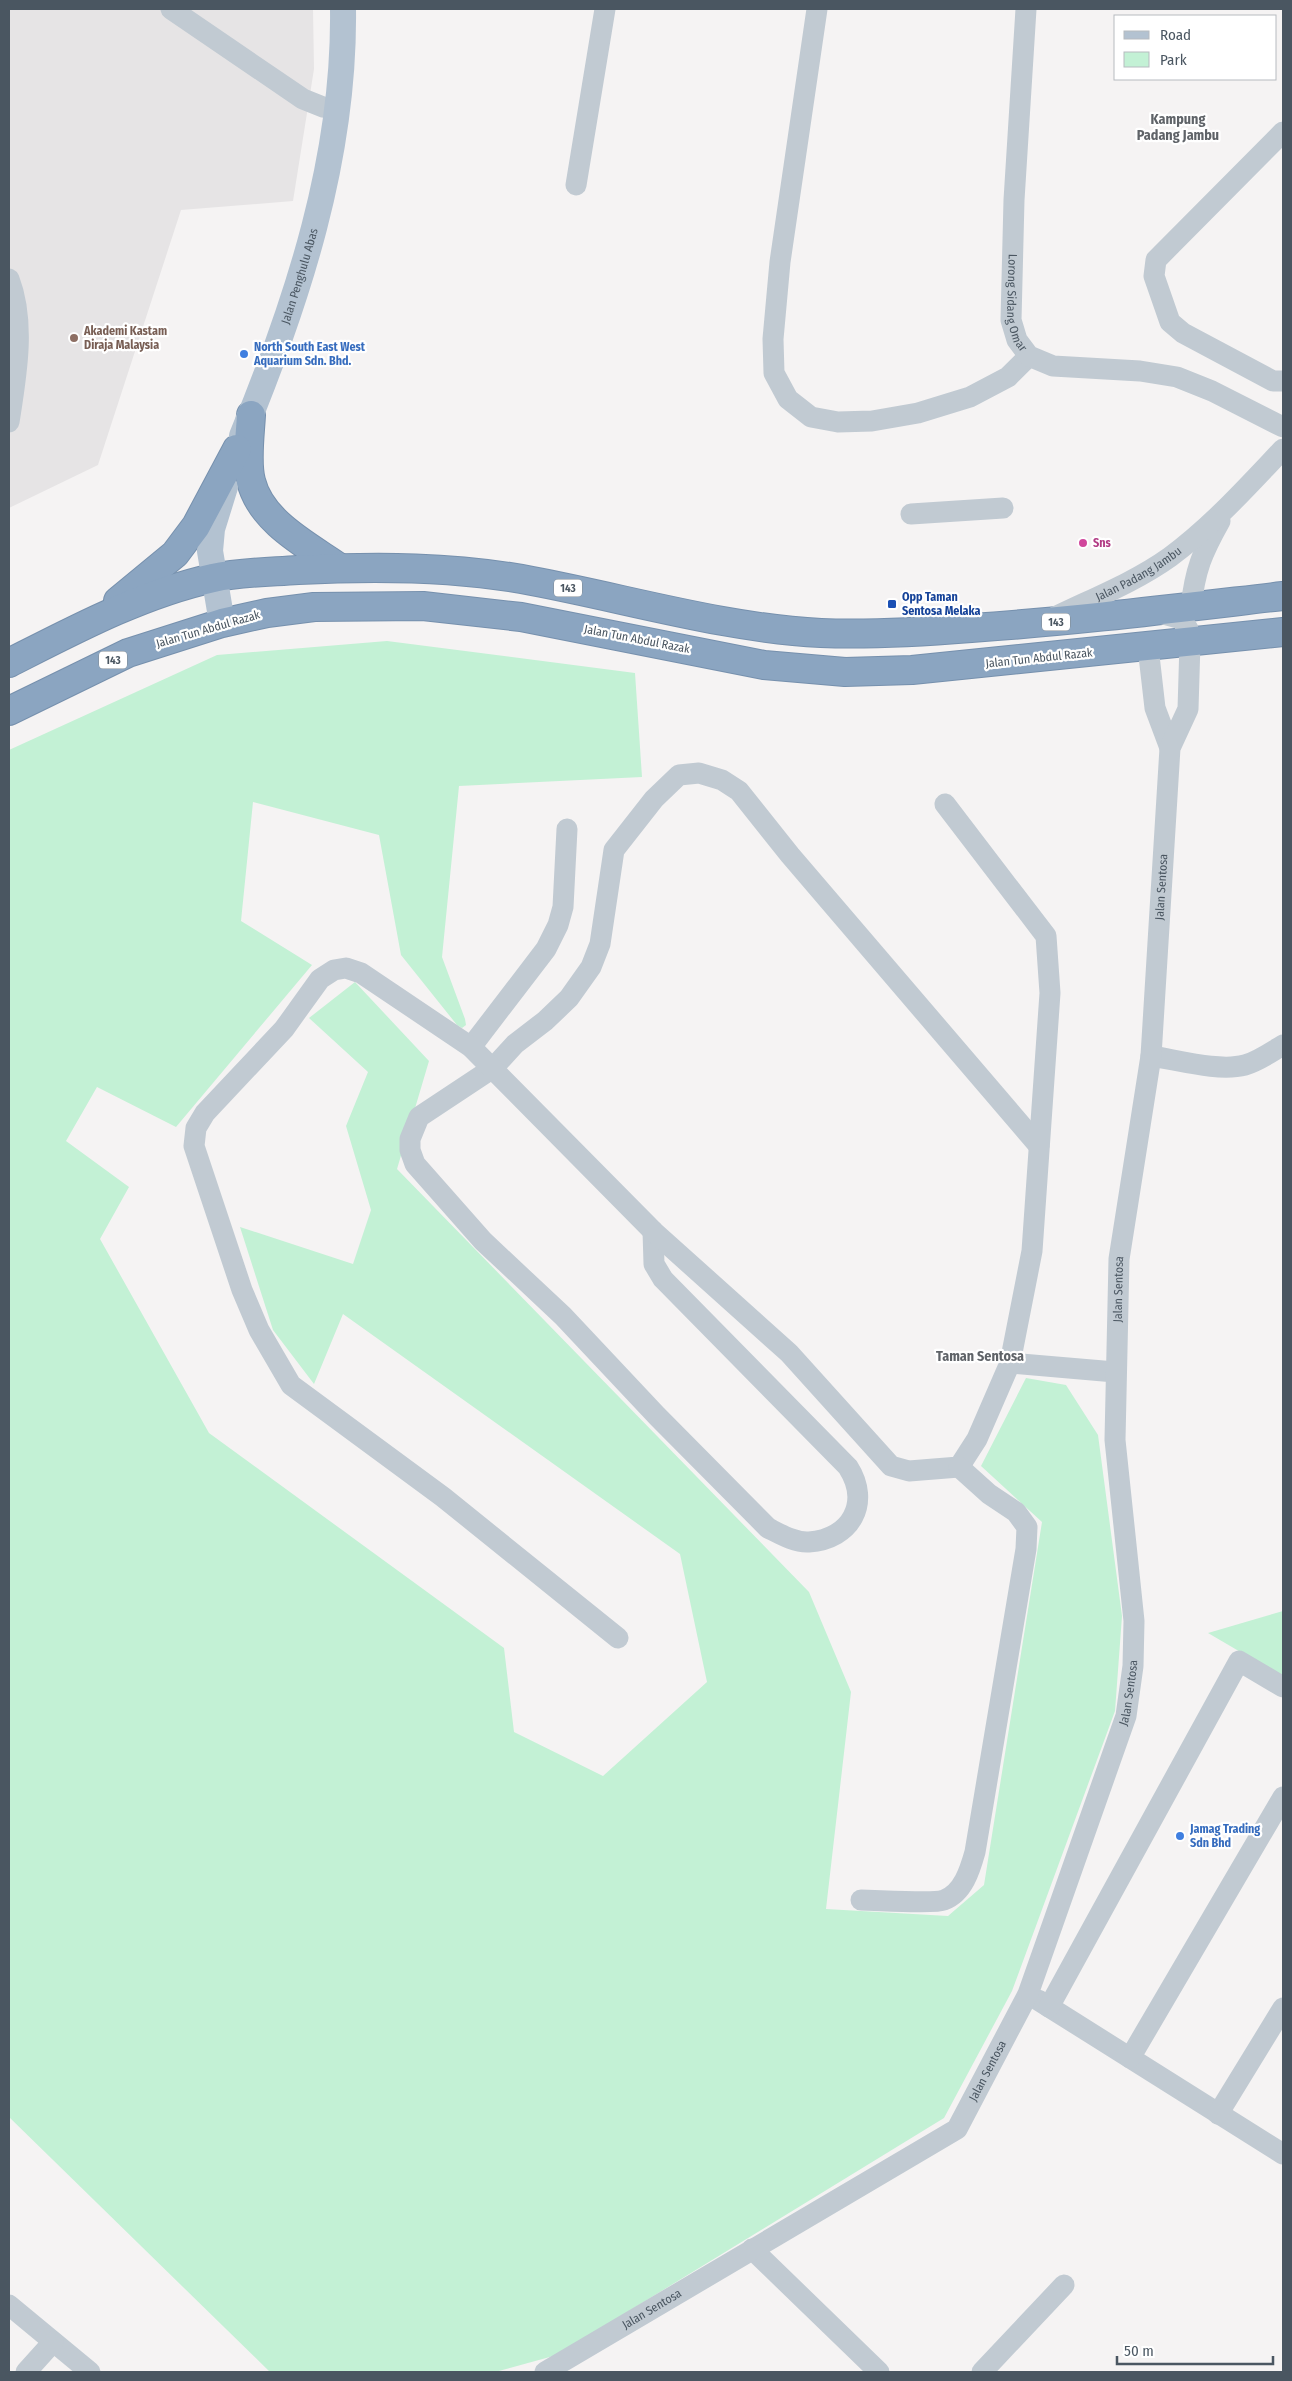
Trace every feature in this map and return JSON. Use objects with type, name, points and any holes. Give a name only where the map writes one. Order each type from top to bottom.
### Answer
[{"type":"highway","points":[[250,415],[250,479],[257,497],[279,524],[340,568]]},
{"type":"highway","points":[[93,621],[175,554],[196,526],[237,449]]},
{"type":"highway","name":"143","points":[[9,663],[93,621],[162,594],[213,578],[260,572],[340,568],[435,569],[528,580],[738,623],[818,633],[870,634],[1041,623],[1283,596]]},
{"type":"highway","name":"Jalan Tun Abdul Razak","points":[[9,711],[128,653],[222,623],[267,613],[314,607],[423,606],[530,619],[764,665],[845,672],[912,670],[1283,632]]},
{"type":"main road","name":"Jalan Penghulu Abas","points":[[222,623],[210,551],[212,529],[237,449],[317,218],[339,109],[343,52],[342,9]]},
{"type":"street","points":[[171,9],[303,99],[323,107],[339,109]]},
{"type":"street","points":[[576,185],[605,9]]},
{"type":"street","points":[[817,9],[780,262],[773,339],[774,373],[788,400],[811,417],[838,422],[890,418],[918,413],[970,397],[1008,377],[1029,356]]},
{"type":"street","name":"Lorong Sidang Omar","points":[[1026,9],[1014,200],[1011,320],[1017,340],[1029,356],[1053,366],[1140,371],[1177,377],[1212,391],[1283,427]]},
{"type":"street","points":[[1283,132],[1156,260],[1154,276],[1170,322],[1183,333],[1273,381],[1283,382]]},
{"type":"street","points":[[9,280],[15,295],[18,335],[9,422]]},
{"type":"street","name":"Jalan Padang Jambu","points":[[1041,623],[1140,576],[1170,556],[1226,510],[1283,449]]},
{"type":"street","points":[[911,514],[1003,508]]},
{"type":"street","name":"Jalan Padang Jambu","points":[[1191,607],[1194,577],[1202,553],[1226,510]]},
{"type":"street","name":"Jalan Sentosa","points":[[545,2372],[957,2130],[1028,1994],[1126,1716],[1132,1674],[1134,1620],[1115,1440],[1115,1372],[1119,1259],[1151,1056],[1170,748],[1188,709],[1190,642],[1188,629],[1181,619],[1152,611]]},
{"type":"street","name":"Jalan Sentosa","points":[[1148,647],[1155,708],[1170,748]]},
{"type":"street","points":[[653,1231],[654,1264],[663,1279],[848,1467],[855,1478],[859,1490],[858,1506],[855,1515],[842,1529],[825,1538],[808,1542],[784,1536],[768,1528],[657,1416],[563,1316],[483,1241],[415,1164],[410,1150],[410,1139],[418,1117],[493,1068],[515,1044],[545,1021],[569,998],[591,967],[600,944],[614,850],[654,799],[679,775],[699,773],[722,780],[739,792],[790,855],[1039,1146]]},
{"type":"street","points":[[945,804],[1046,936],[1050,993],[1032,1251],[1010,1363],[976,1439],[959,1467]]},
{"type":"street","points":[[471,1047],[546,949],[558,926],[563,907],[567,830]]},
{"type":"street","points":[[618,1638],[444,1497],[291,1385],[259,1330],[246,1298],[194,1146],[196,1128],[205,1113],[284,1029],[320,979],[334,970],[346,968],[361,973],[471,1047],[653,1231],[789,1353],[891,1466],[909,1471],[959,1467],[989,1494],[1016,1512],[1027,1527],[1026,1549],[975,1852],[969,1874],[955,1893],[943,1901],[861,1900]]},
{"type":"street","points":[[1151,1056],[1226,1067],[1254,1062],[1283,1045]]},
{"type":"street","points":[[1010,1363],[1115,1372]]},
{"type":"street","points":[[1049,2007],[1239,1661],[1283,1687]]},
{"type":"street","points":[[1130,2058],[1283,1797]]},
{"type":"street","points":[[1028,1994],[1283,2154]]},
{"type":"street","points":[[1218,2114],[1283,2008]]},
{"type":"street","points":[[752,2249],[879,2372]]},
{"type":"street","points":[[982,2372],[1064,2285]]},
{"type":"street","points":[[9,2305],[90,2372]]},
{"type":"street","points":[[26,2372],[53,2342]]},
{"type":"shaded area","name":"Akademi Kastam Diraja Malaysia","points":[[9,9],[313,9],[314,69],[293,201],[181,210],[98,465],[9,508]]},
{"type":"green space","points":[[387,641],[635,673],[642,777],[459,786],[442,957],[465,1019],[466,1025],[462,1028],[457,1025],[401,955],[379,835],[253,802],[241,921],[312,965],[176,1127],[97,1087],[66,1141],[129,1187],[100,1239],[209,1433],[504,1648],[514,1732],[603,1776],[707,1682],[680,1554],[343,1314],[314,1384],[273,1330],[240,1227],[353,1264],[371,1210],[346,1126],[368,1072],[309,1018],[355,982],[429,1061],[397,1169],[809,1592],[851,1692],[826,1909],[948,1916],[984,1885],[1042,1522],[981,1466],[1026,1378],[1066,1385],[1098,1435],[1122,1616],[1115,1711],[1012,1991],[944,2118],[557,2355],[495,2372],[270,2372],[9,2117],[9,750],[217,655]]},
{"type":"green space","points":[[1283,1611],[1283,1677],[1208,1633]]},
{"type":"place","name":"Akademi Kastam Diraja Malaysia","points":[[74,338]]},
{"type":"place","name":"North South East West Aquarium Sdn. Bhd.","points":[[244,354]]},
{"type":"place","name":"Sns","points":[[1083,543]]},
{"type":"place","name":"Opp Taman Sentosa Melaka","points":[[892,604]]},
{"type":"place","name":"Jamag Trading Sdn Bhd","points":[[1180,1836]]},
{"type":"district","name":"Kampung Padang Jambu","points":[[1178,128]]},
{"type":"district","name":"Taman Sentosa","points":[[980,1356]]}]
